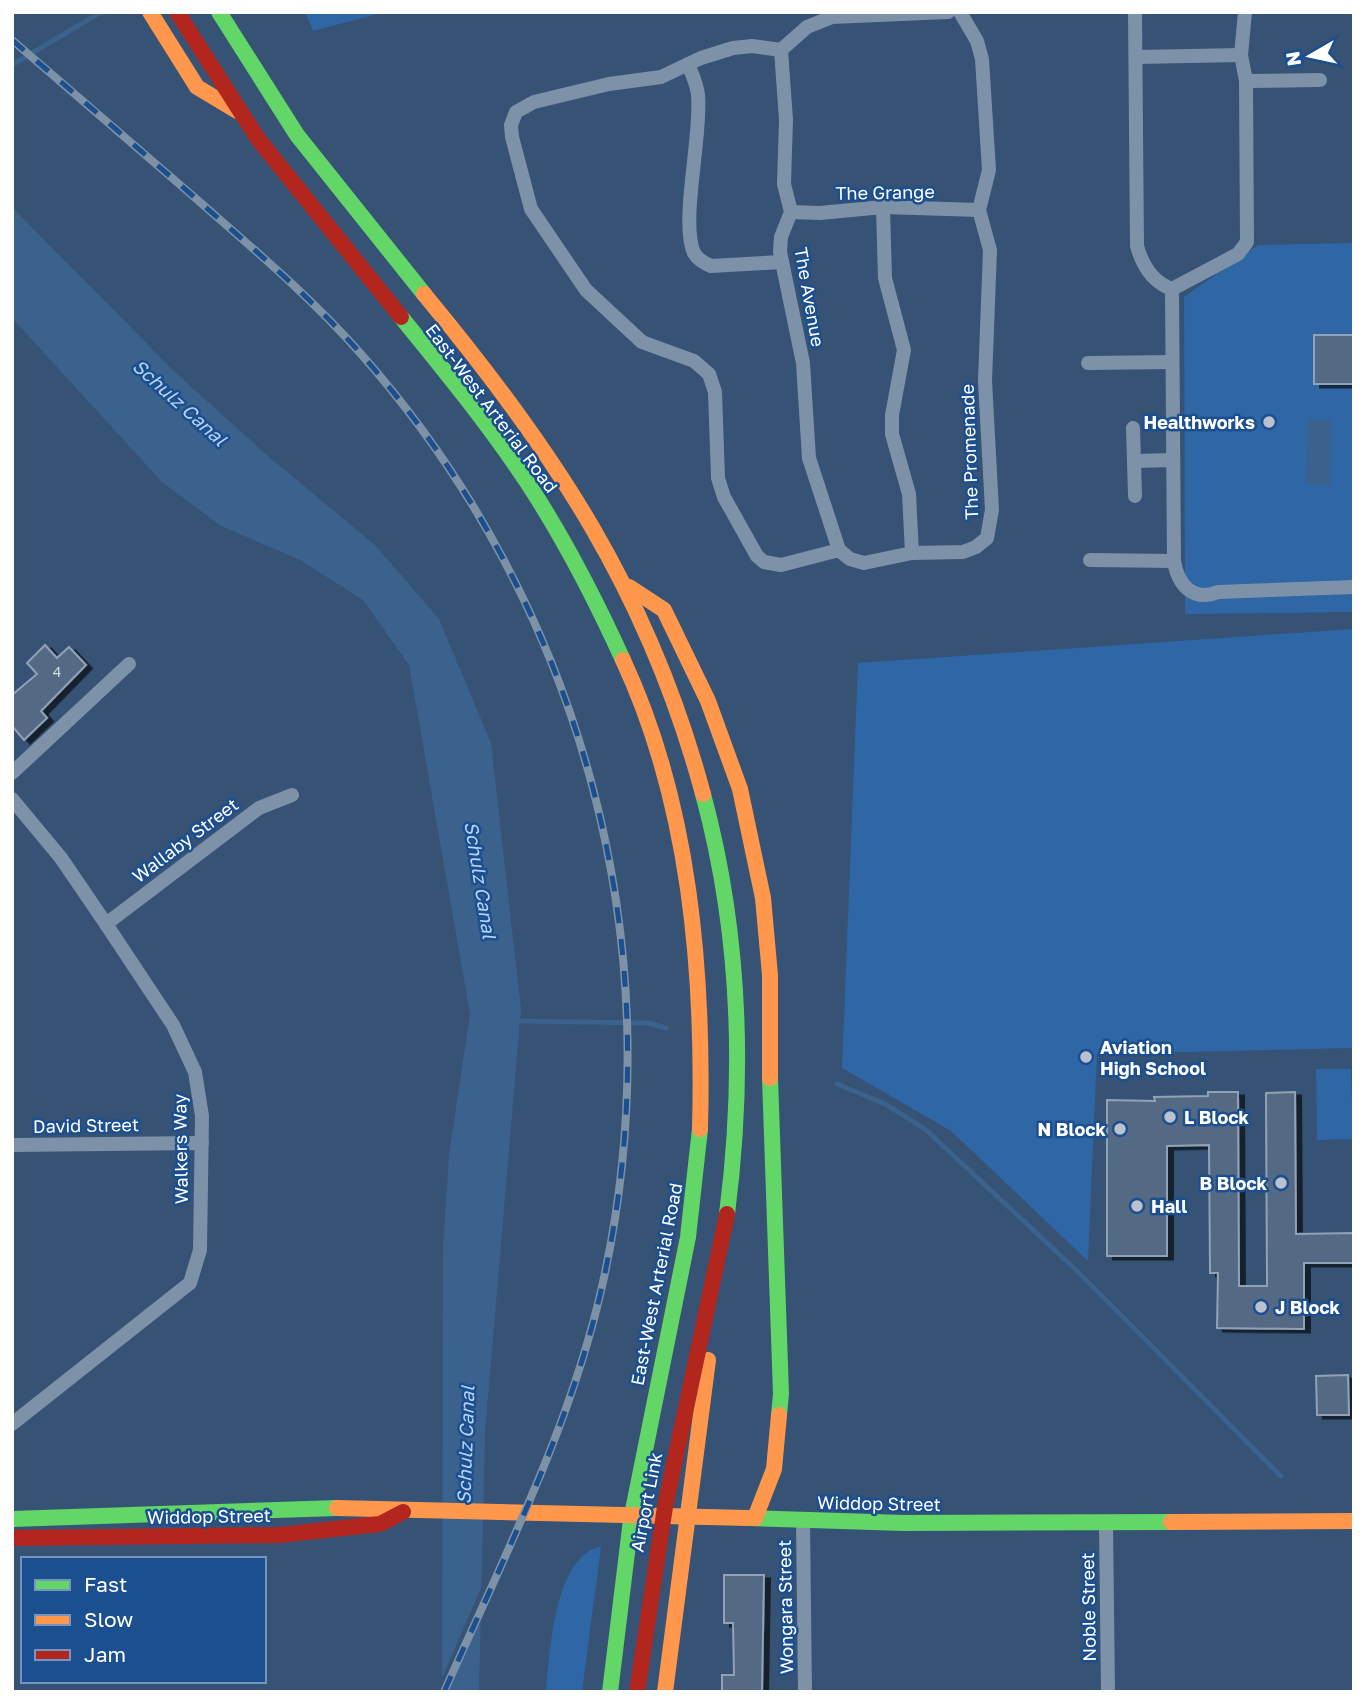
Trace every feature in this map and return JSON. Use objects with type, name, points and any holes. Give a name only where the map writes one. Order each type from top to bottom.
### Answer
[{"type":"main road","name":"East-West Arterial Road","points":[[150,12],[197,87],[237,111]]},
{"type":"main road","name":"East-West Arterial Road","points":[[177,12],[237,111],[293,186],[495,438],[540,503],[583,576],[616,643],[638,696],[669,790],[690,886],[700,968],[703,1095],[687,1242],[639,1465],[628,1491],[620,1543]]},
{"type":"main road","name":"East-West Arterial Road","points":[[219,12],[270,98],[321,170],[543,444],[589,514],[657,650],[696,758],[709,807],[732,936],[739,1048],[735,1142],[727,1210],[704,1321]]},
{"type":"main road","points":[[625,584],[664,610],[708,701],[740,789],[763,898],[770,975],[770,1128],[781,1394],[774,1469],[766,1496],[755,1518]]},
{"type":"main road","points":[[664,1692],[709,1370],[704,1321]]},
{"type":"main road","name":"Airport Link","points":[[638,1692],[658,1544],[704,1321]]},
{"type":"main road","name":"Widdop Street","points":[[12,1519],[375,1507],[403,1512],[489,1510],[803,1521],[1354,1521]]},
{"type":"main road","name":"Widdop Street","points":[[12,1538],[293,1534],[380,1524],[403,1512]]},
{"type":"main road","points":[[609,1563],[620,1543]]},
{"type":"main road","name":"Airport Link","points":[[610,1692],[620,1543]]},
{"type":"street","points":[[839,550],[782,565],[764,562],[757,556],[718,478],[715,392],[706,370],[694,361],[642,342],[613,318],[573,273],[527,199],[511,131],[513,117],[521,108],[601,86],[661,77],[688,64],[743,46],[780,50],[807,27],[832,17],[948,12]]},
{"type":"street","name":"The Promenade","points":[[839,550],[850,559],[864,562],[912,553],[969,550],[987,538],[992,523],[985,382],[990,250],[979,210],[989,170],[982,59],[977,41],[960,12]]},
{"type":"street","points":[[1135,12],[1137,246],[1142,264],[1163,285],[1172,289]]},
{"type":"street","points":[[1172,289],[1238,254],[1247,242],[1246,81],[1241,55],[1245,12]]},
{"type":"street","name":"The Avenue","points":[[780,50],[786,120],[784,184],[791,212],[781,237],[782,262],[803,363],[809,458],[839,550]]},
{"type":"street","points":[[1137,57],[1241,55]]},
{"type":"street","points":[[688,64],[698,96],[698,138],[690,206],[692,243],[696,256],[711,266],[782,262]]},
{"type":"street","points":[[1246,81],[1320,80]]},
{"type":"street","points":[[883,208],[884,278],[904,350],[892,415],[892,434],[909,494],[912,553]]},
{"type":"street","name":"The Grange","points":[[791,212],[820,213],[883,208],[979,210]]},
{"type":"street","points":[[1172,289],[1174,561],[1178,578],[1187,586],[1208,587],[1218,592],[1354,587]]},
{"type":"street","points":[[1088,363],[1172,362]]},
{"type":"street","points":[[1133,428],[1135,496]]},
{"type":"street","points":[[1134,461],[1172,460]]},
{"type":"street","points":[[1090,560],[1174,561]]},
{"type":"street","points":[[12,773],[129,664]]},
{"type":"street","name":"Wallaby Street","points":[[106,923],[259,808],[292,795]]},
{"type":"street","name":"Walkers Way","points":[[12,799],[61,858],[173,1025],[187,1053],[200,1093],[202,1143],[200,1250],[190,1283],[12,1424]]},
{"type":"street","name":"David Street","points":[[12,1146],[202,1143]]},
{"type":"street","name":"Wongara Street","points":[[803,1521],[805,1692]]},
{"type":"street","name":"Noble Street","points":[[1106,1523],[1108,1692]]},
{"type":"shaded area","points":[[305,12],[385,12],[313,31]]},
{"type":"shaded area","name":"Healthworks","points":[[1354,243],[1354,612],[1185,614],[1184,297],[1258,245]]},
{"type":"shaded area","points":[[1354,629],[1354,1048],[1097,1054],[1088,1261],[951,1131],[842,1068],[858,663]]},
{"type":"shaded area","points":[[1316,1069],[1351,1069],[1353,1139],[1317,1140]]},
{"type":"shaded area","points":[[601,1547],[582,1692],[546,1692],[553,1631],[564,1586],[573,1567],[586,1553]]},
{"type":"water","name":"Schulz Canal","points":[[12,207],[175,372],[269,457],[376,546],[439,619],[491,743],[521,1009],[485,1433],[479,1692],[442,1692],[443,1247],[449,1155],[470,1014],[409,665],[363,600],[300,560],[221,526],[162,482],[12,318]]},
{"type":"water","points":[[1308,419],[1331,420],[1330,485],[1306,484]]},
{"type":"pier","points":[[485,1579],[485,1608],[448,1692],[439,1692],[439,1685]]},
{"type":"building","points":[[1314,335],[1354,335],[1354,384],[1314,384]]},
{"type":"building","points":[[45,645],[57,658],[69,647],[86,665],[41,711],[47,718],[24,740],[12,726],[12,695],[37,674],[27,663]]},
{"type":"building","points":[[1208,1092],[1238,1092],[1239,1286],[1267,1286],[1266,1093],[1295,1092],[1296,1234],[1354,1233],[1354,1263],[1304,1263],[1304,1329],[1217,1328],[1218,1273],[1210,1273],[1209,1145],[1167,1146],[1167,1256],[1107,1256],[1107,1100],[1155,1101],[1154,1097],[1208,1096]]},
{"type":"building","points":[[1348,1375],[1349,1415],[1317,1415],[1316,1376]]},
{"type":"building","points":[[724,1575],[764,1575],[762,1692],[722,1692],[722,1675],[734,1675],[733,1623],[724,1623]]},
{"type":"waterway","points":[[12,65],[101,12]]},
{"type":"waterway","points":[[516,1021],[648,1023],[666,1028]]},
{"type":"waterway","points":[[837,1084],[885,1104],[925,1129],[1075,1269],[1281,1476]]},
{"type":"railway","points":[[12,40],[301,292],[361,354],[438,453],[503,559],[555,671],[593,789],[617,910],[627,1033],[623,1158],[603,1282],[590,1335],[555,1439],[444,1692]]},
{"type":"traffic: fast","points":[[219,12],[297,135],[424,294]]},
{"type":"traffic: fast","points":[[401,317],[488,427],[536,496],[582,576],[623,660]]},
{"type":"traffic: fast","points":[[703,794],[725,898],[736,1002],[736,1108],[727,1214]]},
{"type":"traffic: fast","points":[[770,1078],[781,1394],[779,1415]]},
{"type":"traffic: fast","points":[[610,1692],[631,1520],[688,1237],[700,1129]]},
{"type":"traffic: fast","points":[[12,1519],[337,1508]]},
{"type":"traffic: fast","points":[[748,1518],[904,1523],[1171,1522]]},
{"type":"traffic: slow","points":[[150,12],[197,87],[237,111]]},
{"type":"traffic: slow","points":[[424,294],[515,411],[556,469],[592,528],[626,589],[655,653],[681,721],[703,794]]},
{"type":"traffic: slow","points":[[629,587],[664,610],[708,701],[740,789],[763,898],[770,975],[770,1078]]},
{"type":"traffic: slow","points":[[623,660],[646,715],[664,772],[678,830],[688,890],[699,1010],[700,1129]]},
{"type":"traffic: slow","points":[[665,1692],[708,1360]]},
{"type":"traffic: slow","points":[[755,1518],[774,1469],[779,1415]]},
{"type":"traffic: slow","points":[[337,1508],[748,1518]]},
{"type":"traffic: slow","points":[[1171,1522],[1354,1521]]},
{"type":"traffic: jam","points":[[177,12],[258,139],[401,317]]},
{"type":"traffic: jam","points":[[637,1692],[665,1507],[727,1214]]},
{"type":"traffic: jam","points":[[12,1538],[280,1535],[380,1524],[403,1512]]},
{"type":"place","name":"Healthworks","points":[[1269,422]]},
{"type":"place","name":"Aviation High School","points":[[1086,1057]]},
{"type":"place","name":"L Block","points":[[1170,1117]]},
{"type":"place","name":"N Block","points":[[1120,1129]]},
{"type":"place","name":"B Block","points":[[1281,1183]]},
{"type":"place","name":"Hall","points":[[1137,1206]]},
{"type":"place","name":"J Block","points":[[1261,1307]]}]
